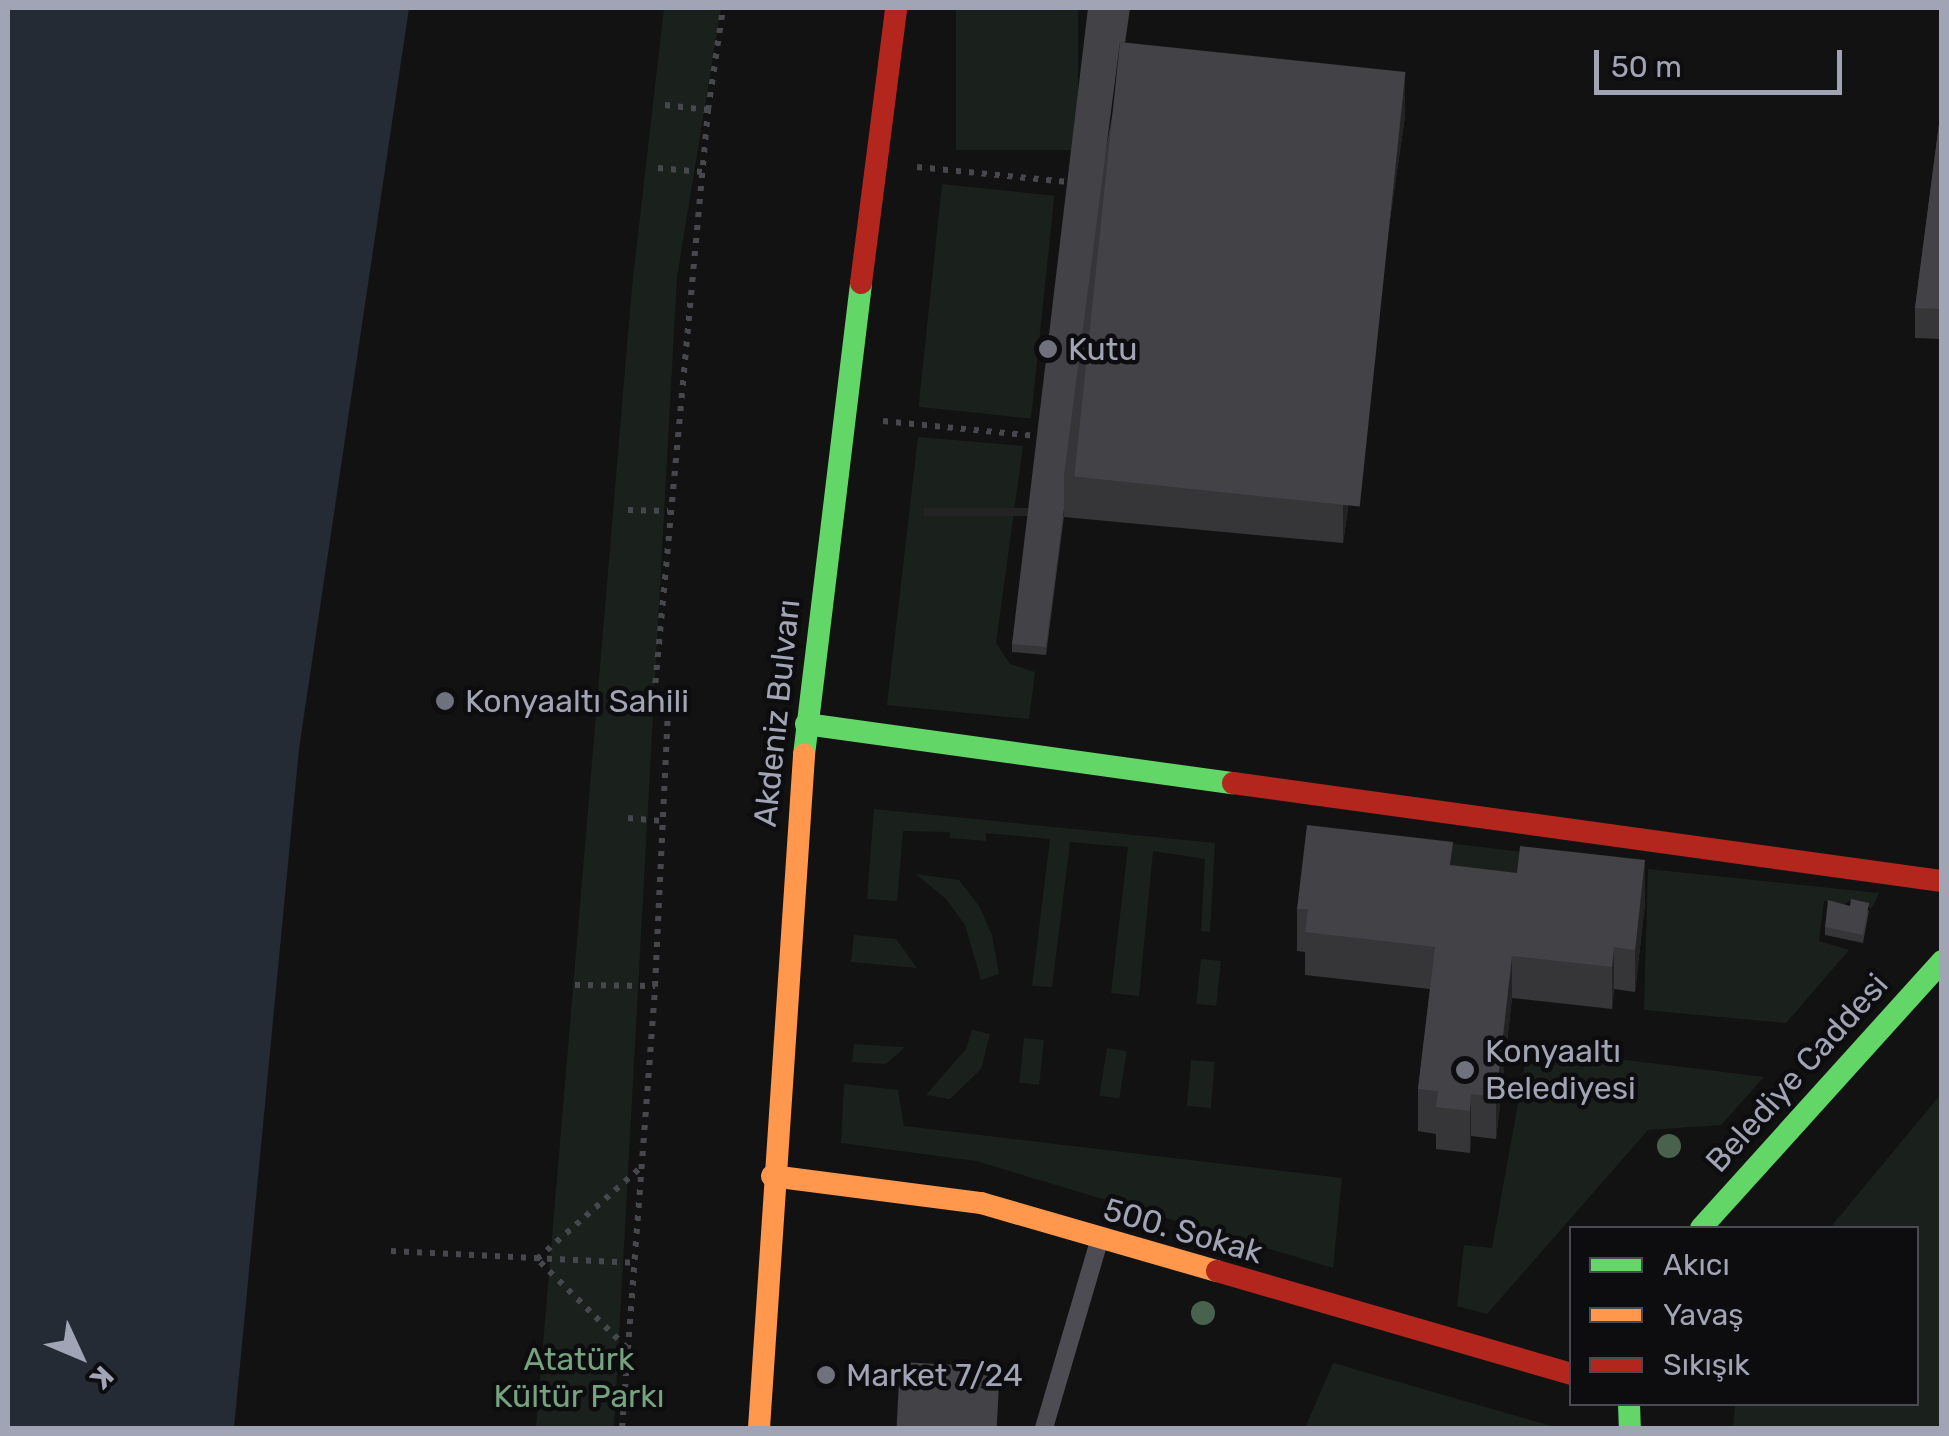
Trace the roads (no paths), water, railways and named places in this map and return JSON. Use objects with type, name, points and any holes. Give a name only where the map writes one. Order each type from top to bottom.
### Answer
[{"type":"street","name":"Akdeniz Bulvarı","points":[[759,1428],[772,1176],[806,724],[896,8]]},
{"type":"street","points":[[806,724],[1942,881]]},
{"type":"street","name":"Belediye Caddesi","points":[[1703,1226],[1942,961]]},
{"type":"street","name":"500. Sokak","points":[[772,1176],[981,1203],[1099,1241],[1569,1373]]},
{"type":"lane","points":[[1044,1428],[1099,1241]]},
{"type":"place","name":"Kutu","points":[[1048,349]]},
{"type":"place","name":"Konyaaltı Sahili","points":[[445,701]]},
{"type":"place","name":"Konyaaltı Belediyesi","points":[[1465,1070]]},
{"type":"place","name":"Market 7/24","points":[[826,1375]]},
{"type":"park label","name":"Atatürk Kültür Parkı","points":[[579,1378]]}]
